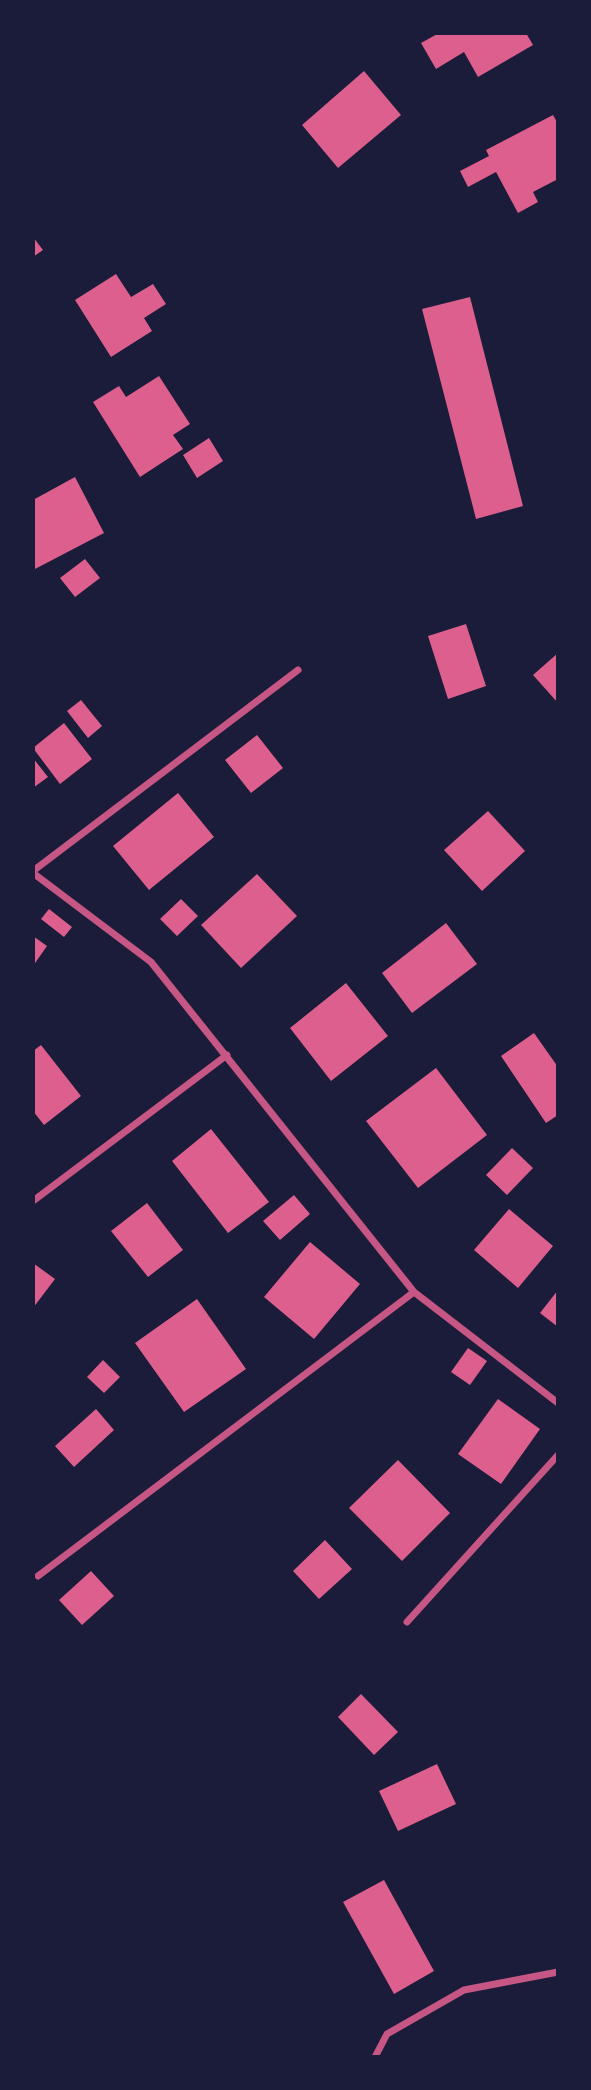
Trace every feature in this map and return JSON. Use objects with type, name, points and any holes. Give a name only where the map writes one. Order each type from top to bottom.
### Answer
[{"type":"street","points":[[298,670],[33,872],[151,962],[414,1292],[558,1404]]},
{"type":"street","points":[[33,1201],[227,1055]]},
{"type":"street","points":[[38,1576],[414,1292]]},
{"type":"street","points":[[407,1622],[558,1455]]},
{"type":"street","points":[[375,2057],[387,2034],[464,1990],[558,1972]]},
{"type":"building","points":[[439,33],[526,33],[533,45],[478,77],[464,52],[436,69],[421,43]]},
{"type":"building","points":[[364,71],[401,115],[338,168],[302,125]]},
{"type":"building","points":[[553,115],[558,124],[558,179],[533,192],[538,202],[518,213],[496,172],[468,187],[460,171],[489,156],[486,150]]},
{"type":"building","points":[[33,237],[43,250],[33,257]]},
{"type":"building","points":[[116,274],[131,297],[153,284],[166,304],[144,318],[152,331],[111,357],[75,300]]},
{"type":"building","points":[[470,297],[523,506],[476,519],[422,309]]},
{"type":"building","points":[[159,376],[190,424],[173,435],[183,449],[140,477],[93,402],[119,386],[126,397]]},
{"type":"building","points":[[209,438],[223,461],[197,478],[183,455]]},
{"type":"building","points":[[75,477],[104,533],[35,569],[33,500]]},
{"type":"building","points":[[85,559],[100,578],[75,597],[60,578]]},
{"type":"building","points":[[466,624],[486,686],[448,699],[428,636]]},
{"type":"building","points":[[558,653],[558,703],[533,675]]},
{"type":"building","points":[[81,700],[102,726],[88,738],[67,711]]},
{"type":"building","points":[[64,723],[92,759],[60,784],[33,748]]},
{"type":"building","points":[[257,735],[283,768],[251,793],[225,760]]},
{"type":"building","points":[[33,758],[48,777],[33,788]]},
{"type":"building","points":[[178,793],[214,837],[149,890],[113,846]]},
{"type":"building","points":[[488,811],[525,851],[482,891],[444,850]]},
{"type":"building","points":[[257,874],[297,916],[241,968],[201,925]]},
{"type":"building","points":[[181,899],[198,916],[177,936],[160,919]]},
{"type":"building","points":[[49,909],[72,927],[64,937],[41,919]]},
{"type":"building","points":[[446,923],[477,964],[412,1013],[382,973]]},
{"type":"building","points":[[33,936],[47,946],[33,966]]},
{"type":"building","points":[[346,983],[388,1036],[331,1081],[290,1028]]},
{"type":"building","points":[[534,1033],[558,1067],[558,1115],[546,1123],[501,1056]]},
{"type":"building","points":[[41,1045],[81,1096],[44,1125],[33,1111],[33,1051]]},
{"type":"building","points":[[436,1068],[487,1135],[418,1188],[366,1121]]},
{"type":"building","points":[[211,1129],[269,1202],[228,1233],[172,1161]]},
{"type":"building","points":[[512,1148],[533,1168],[507,1195],[486,1175]]},
{"type":"building","points":[[294,1195],[310,1214],[280,1240],[263,1221]]},
{"type":"building","points":[[147,1203],[183,1250],[148,1277],[111,1231]]},
{"type":"building","points":[[509,1209],[553,1246],[518,1288],[474,1250]]},
{"type":"building","points":[[310,1242],[360,1284],[314,1339],[264,1297]]},
{"type":"building","points":[[33,1263],[55,1279],[33,1308]]},
{"type":"building","points":[[558,1290],[558,1327],[540,1313]]},
{"type":"building","points":[[197,1299],[246,1369],[184,1412],[135,1343]]},
{"type":"building","points":[[468,1348],[487,1361],[470,1385],[451,1372]]},
{"type":"building","points":[[103,1360],[120,1377],[104,1393],[87,1377]]},
{"type":"building","points":[[498,1399],[540,1429],[501,1484],[458,1454]]},
{"type":"building","points":[[96,1409],[114,1430],[74,1467],[55,1446]]},
{"type":"building","points":[[398,1460],[450,1513],[402,1561],[349,1508]]},
{"type":"building","points":[[325,1540],[352,1569],[319,1599],[293,1571]]},
{"type":"building","points":[[91,1571],[114,1596],[82,1625],[59,1600]]},
{"type":"building","points":[[361,1694],[398,1732],[374,1755],[338,1717]]},
{"type":"building","points":[[437,1764],[456,1804],[398,1831],[379,1791]]},
{"type":"building","points":[[384,1880],[434,1971],[394,1994],[343,1902]]}]
